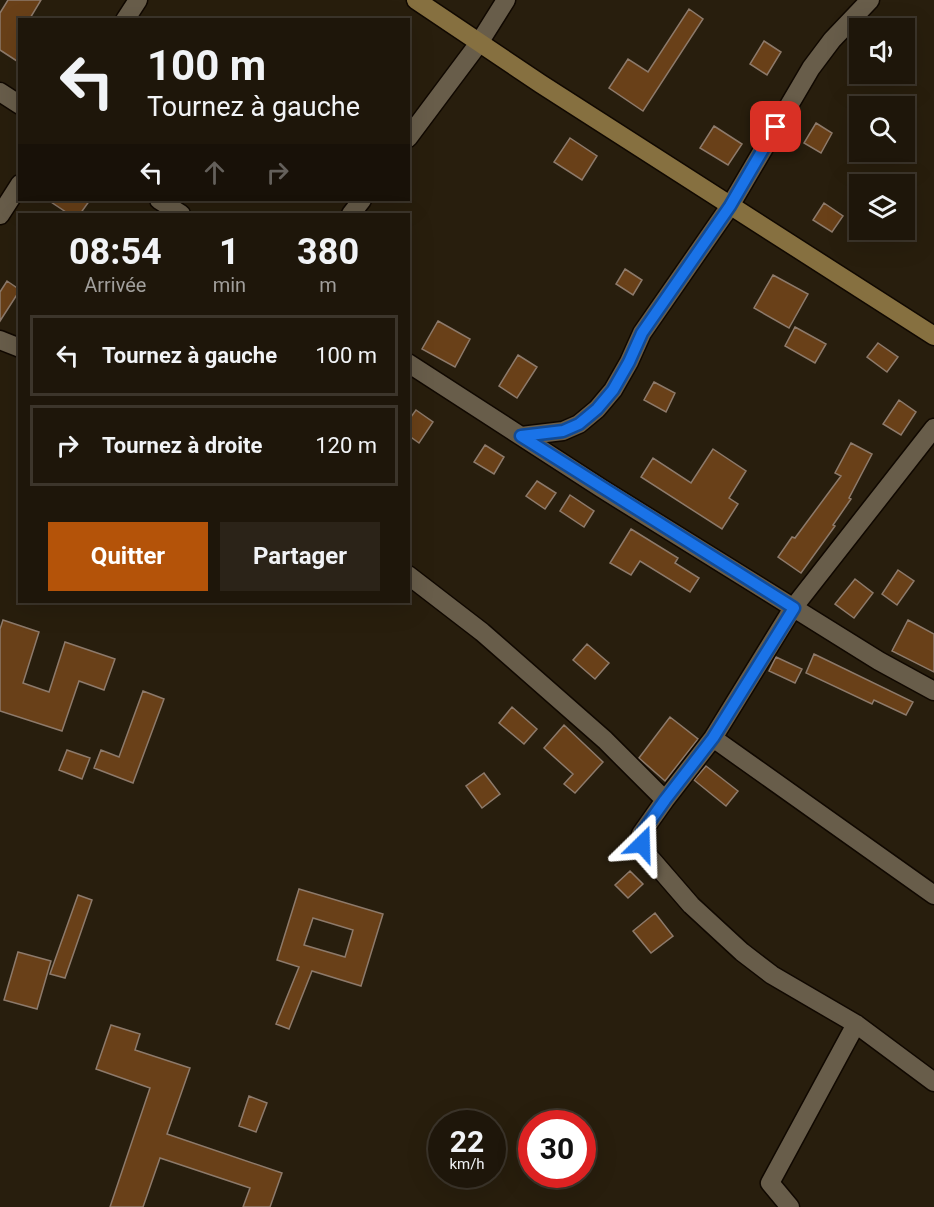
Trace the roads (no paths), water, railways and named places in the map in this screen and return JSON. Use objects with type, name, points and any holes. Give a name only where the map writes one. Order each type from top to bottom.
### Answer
[{"type":"street","points":[[126,18],[138,0]]},
{"type":"street","points":[[416,0],[730,206],[934,336]]},
{"type":"street","points":[[410,135],[479,43],[506,0]]},
{"type":"street","points":[[521,436],[563,431],[579,424],[597,409],[613,390],[642,333],[730,206],[811,68],[832,40],[870,0]]},
{"type":"street","points":[[0,92],[18,104]]},
{"type":"street","points":[[0,215],[18,187]]},
{"type":"street","points":[[161,201],[179,213]]},
{"type":"street","points":[[352,213],[361,201]]},
{"type":"street","points":[[0,340],[18,347]]},
{"type":"street","points":[[410,364],[879,661],[934,691]]},
{"type":"street","points":[[934,428],[794,608],[713,738],[641,834],[646,853],[691,905],[742,952],[772,975],[856,1024],[934,1082]]},
{"type":"street","points":[[410,577],[482,632],[552,693],[605,740],[665,800]]},
{"type":"street","points":[[713,738],[934,895]]},
{"type":"street","points":[[790,1207],[770,1183],[856,1024]]}]
